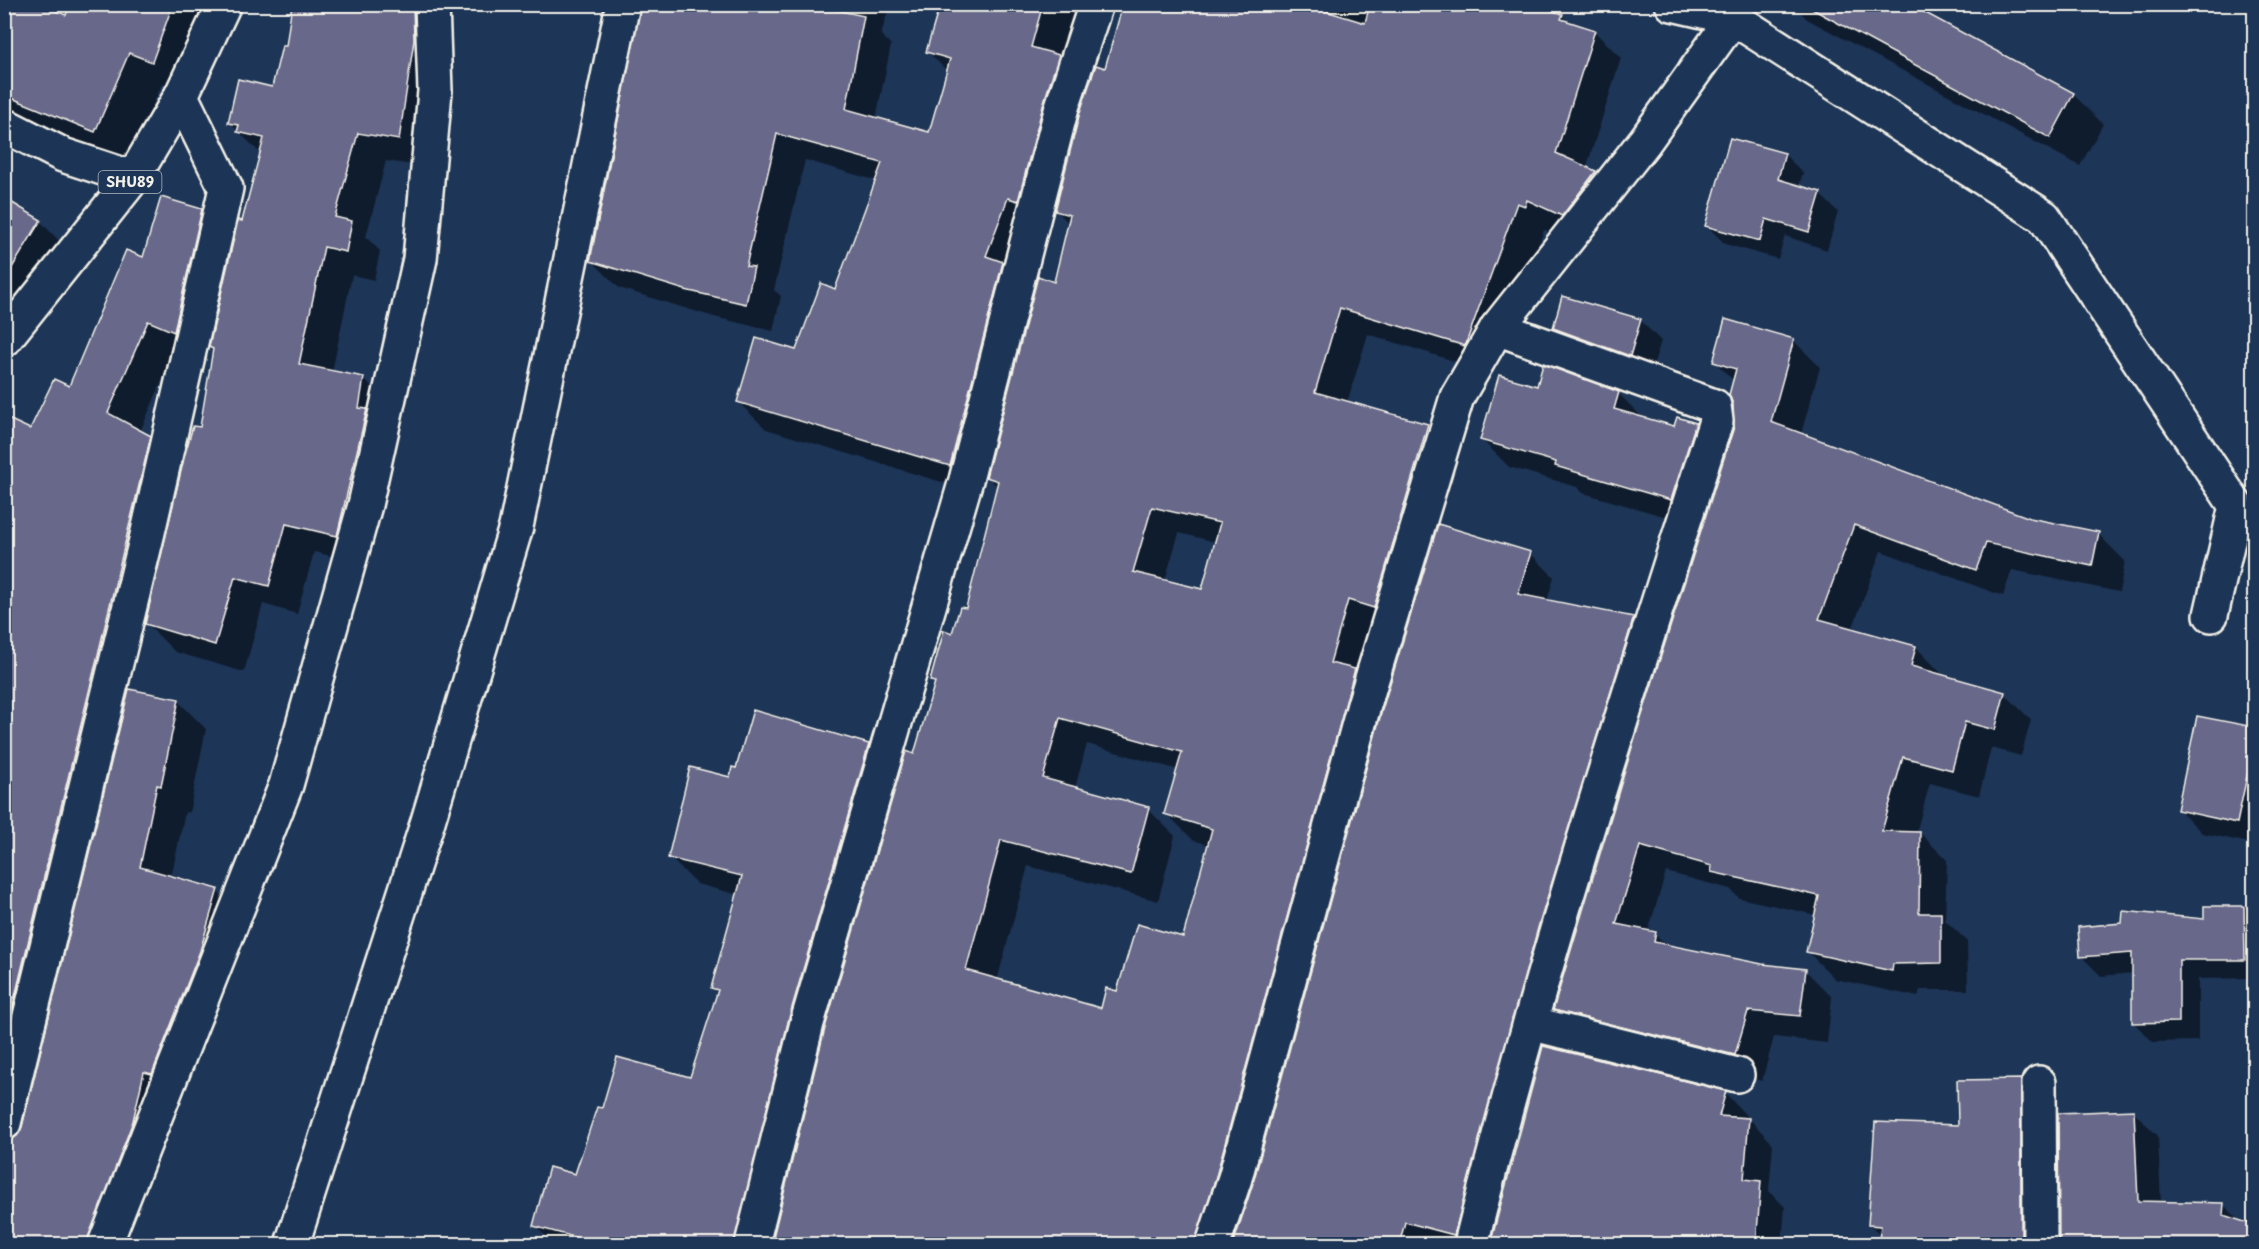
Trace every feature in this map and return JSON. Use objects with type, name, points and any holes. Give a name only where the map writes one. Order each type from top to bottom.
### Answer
[{"type":"street","name":"SHU89","points":[[4,340],[133,178],[182,96],[224,4]]},
{"type":"street","points":[[105,1245],[286,785],[365,505],[420,259],[435,91],[432,4]]},
{"type":"street","points":[[292,1245],[425,833],[516,526],[623,4]]},
{"type":"street","points":[[752,1245],[807,1023],[966,480],[1062,107],[1096,4]]},
{"type":"street","points":[[1672,4],[1735,11],[2044,217],[2236,506],[2211,615]]},
{"type":"street","points":[[1213,1245],[1235,1178],[1358,728],[1457,397],[1497,328],[1645,141],[1735,11]]},
{"type":"street","points":[[4,1123],[146,543],[226,188],[182,96]]},
{"type":"street","points":[[4,125],[63,155],[133,178]]},
{"type":"street","points":[[1471,1245],[1530,1023],[1580,851],[1716,421],[1714,406],[1497,328]]},
{"type":"street","points":[[1530,1023],[1737,1075]]},
{"type":"street","points":[[2039,1083],[2040,1245]]},
{"type":"building","points":[[4,4],[39,4],[66,15],[70,4],[173,4],[152,62],[129,53],[95,132],[4,95]]},
{"type":"building","points":[[292,4],[413,4],[414,40],[399,140],[358,133],[335,217],[352,221],[346,252],[324,247],[299,364],[364,377],[359,408],[367,409],[337,536],[286,524],[269,586],[235,577],[215,645],[145,624],[185,454],[193,426],[200,427],[213,349],[209,347],[238,220],[242,221],[264,138],[237,132],[239,125],[228,123],[238,79],[272,87],[282,46],[286,46]]},
{"type":"building","points":[[641,4],[809,4],[864,16],[846,109],[929,132],[950,59],[926,52],[940,4],[1043,4],[1031,47],[1059,55],[1018,201],[1008,198],[986,256],[1003,262],[950,466],[737,402],[756,338],[796,350],[821,283],[835,289],[882,163],[777,134],[746,266],[754,267],[746,304],[685,290],[590,261]]},
{"type":"building","points":[[1123,4],[1303,4],[1365,23],[1370,4],[1531,4],[1563,14],[1561,19],[1595,30],[1556,153],[1596,171],[1562,216],[1527,200],[1525,206],[1517,203],[1465,346],[1340,308],[1315,392],[1428,424],[1374,608],[1348,600],[1330,663],[1355,669],[1217,1173],[1195,1245],[771,1245],[825,1028],[906,751],[914,754],[935,682],[930,681],[944,630],[952,633],[960,607],[966,608],[998,481],[986,477],[1038,276],[1054,282],[1070,215],[1055,211],[1080,112],[1096,65],[1105,68]],"holes":[[[1152,507],[1220,523],[1202,589],[1133,572]],[[1060,718],[1182,752],[1164,814],[1212,829],[1183,937],[1137,924],[1117,991],[1106,988],[1101,1008],[966,970],[1001,840],[1131,874],[1149,807],[1043,778]]]},
{"type":"building","points":[[1803,4],[1909,4],[2074,93],[2050,138]]},
{"type":"building","points":[[1730,138],[1785,153],[1778,179],[1821,192],[1809,232],[1766,219],[1760,241],[1705,226]]},
{"type":"building","points":[[161,197],[202,209],[174,332],[148,321],[108,413],[151,436],[4,1042],[4,417],[30,429],[54,379],[69,386],[126,250],[143,257]]},
{"type":"building","points":[[4,198],[41,220],[4,281]]},
{"type":"building","points":[[1562,296],[1641,319],[1630,356],[1553,328]]},
{"type":"building","points":[[1725,319],[1794,339],[1771,422],[2030,518],[2099,532],[2092,566],[1986,543],[1976,570],[1854,525],[1819,619],[1916,646],[1911,666],[2005,692],[1995,730],[1965,722],[1952,770],[1903,757],[1882,831],[1920,832],[1919,913],[1941,913],[1941,963],[1893,964],[1892,971],[1806,952],[1819,896],[1711,872],[1712,866],[1640,846],[1616,924],[1656,932],[1654,942],[1762,964],[1806,969],[1800,1016],[1748,1011],[1735,1055],[1553,1010],[1636,734],[1734,427],[1733,404],[1729,395],[1736,369],[1713,362]]},
{"type":"building","points":[[1543,364],[1619,392],[1614,409],[1674,426],[1677,417],[1696,423],[1671,500],[1555,466],[1556,462],[1480,440],[1499,375],[1537,386]]},
{"type":"building","points":[[1438,524],[1531,552],[1518,594],[1634,617],[1538,928],[1454,1235],[1405,1222],[1399,1245],[1233,1245],[1253,1183],[1382,710]]},
{"type":"building","points":[[129,689],[179,699],[161,786],[157,785],[140,867],[218,889],[200,951],[152,1074],[144,1072],[133,1121],[87,1245],[4,1245],[4,1141],[17,1136],[22,1127]]},
{"type":"building","points":[[753,710],[869,744],[789,1018],[734,1245],[604,1245],[533,1226],[549,1167],[575,1174],[597,1107],[602,1108],[617,1057],[690,1077],[718,990],[711,988],[742,876],[668,858],[690,767],[730,777],[732,767],[736,768]]},
{"type":"building","points":[[2197,716],[2254,727],[2254,743],[2237,823],[2177,810]]},
{"type":"building","points":[[2204,906],[2244,906],[2245,960],[2179,960],[2179,1022],[2132,1023],[2132,953],[2080,957],[2078,927],[2122,923],[2123,911],[2204,919]]},
{"type":"building","points":[[1543,1046],[1726,1091],[1719,1116],[1749,1118],[1744,1179],[1761,1181],[1756,1245],[1490,1245]]},
{"type":"building","points":[[2021,1079],[2021,1245],[1878,1245],[1881,1226],[1868,1225],[1875,1122],[1958,1125],[1957,1080]]},
{"type":"building","points":[[2134,1110],[2138,1201],[2224,1203],[2223,1215],[2254,1225],[2254,1245],[2059,1245],[2058,1113]]}]
